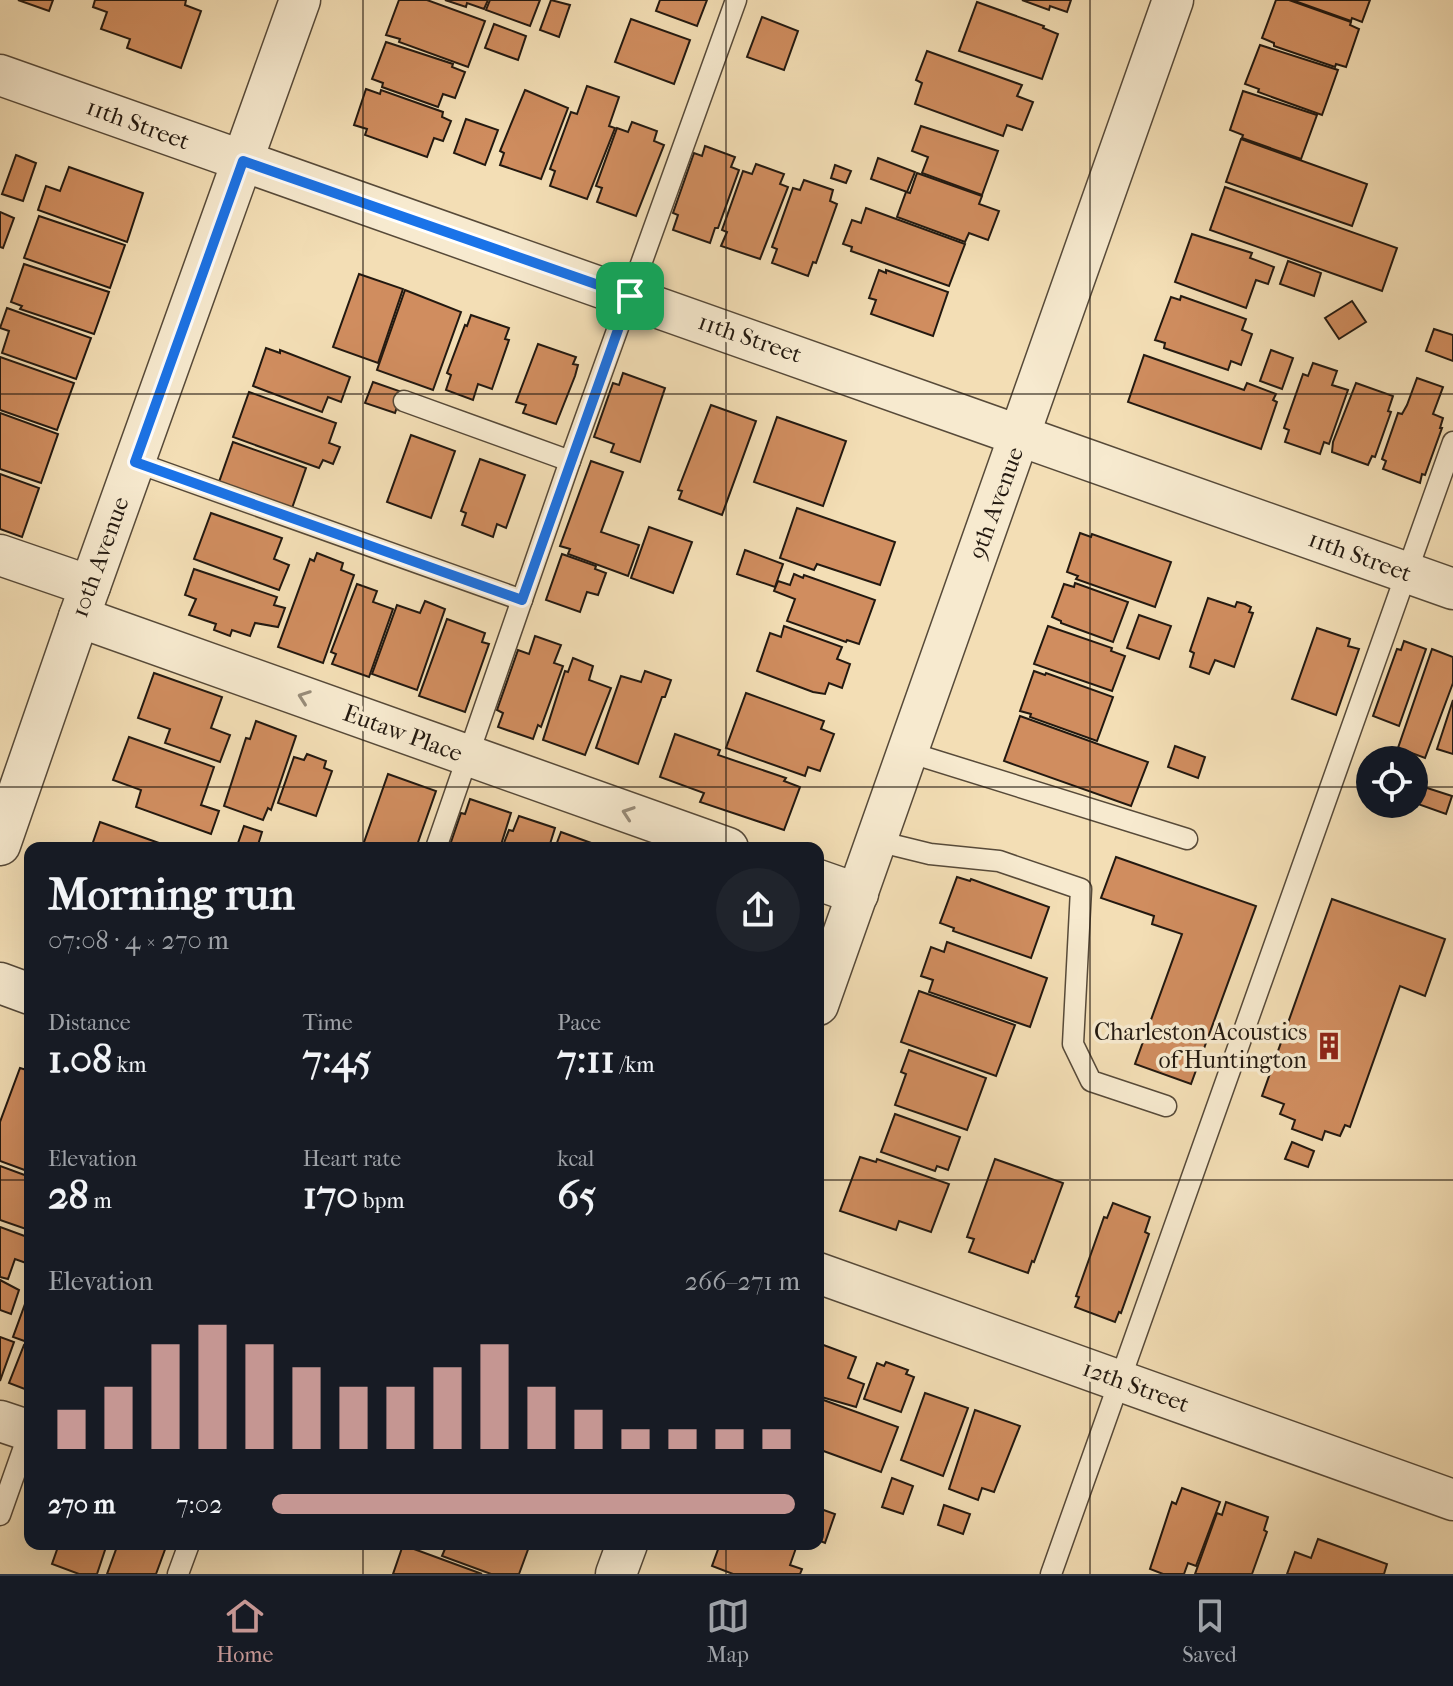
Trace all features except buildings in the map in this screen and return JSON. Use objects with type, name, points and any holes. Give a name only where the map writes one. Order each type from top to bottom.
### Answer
[{"type":"street","name":"10th Avenue","points":[[0,845],[94,611],[135,462],[300,0]]},
{"type":"street","name":"9th Avenue","points":[[824,988],[1173,0]]},
{"type":"street","name":"11th Street","points":[[0,75],[1453,589]]},
{"type":"street","name":"Eutaw Place","points":[[0,555],[94,611],[468,756],[711,842]]},
{"type":"street","points":[[824,882],[858,894]]},
{"type":"street","points":[[0,983],[24,992]]},
{"type":"street","name":"12th Street","points":[[824,1275],[1453,1500]]},
{"type":"street","points":[[0,1421],[24,1429]]},
{"type":"street","points":[[616,1574],[625,1550]]},
{"type":"lane","points":[[438,842],[570,461],[736,0]]},
{"type":"lane","points":[[404,401],[570,461]]},
{"type":"lane","points":[[1051,1574],[1407,572],[1448,471],[1453,442]]},
{"type":"lane","points":[[135,462],[522,600]]},
{"type":"lane","points":[[908,752],[1187,839]]},
{"type":"lane","points":[[877,841],[930,854],[999,861],[1081,889],[1073,1044],[1091,1081],[1166,1106]]},
{"type":"lane","points":[[0,1515],[24,1448]]},
{"type":"lane","points":[[178,1574],[187,1550]]},
{"type":"place","name":"Charleston Acoustics of Huntington","points":[[1329,1046]]},
{"type":"route","points":[[243,161],[630,296],[522,600],[135,462],[243,161]]}]
